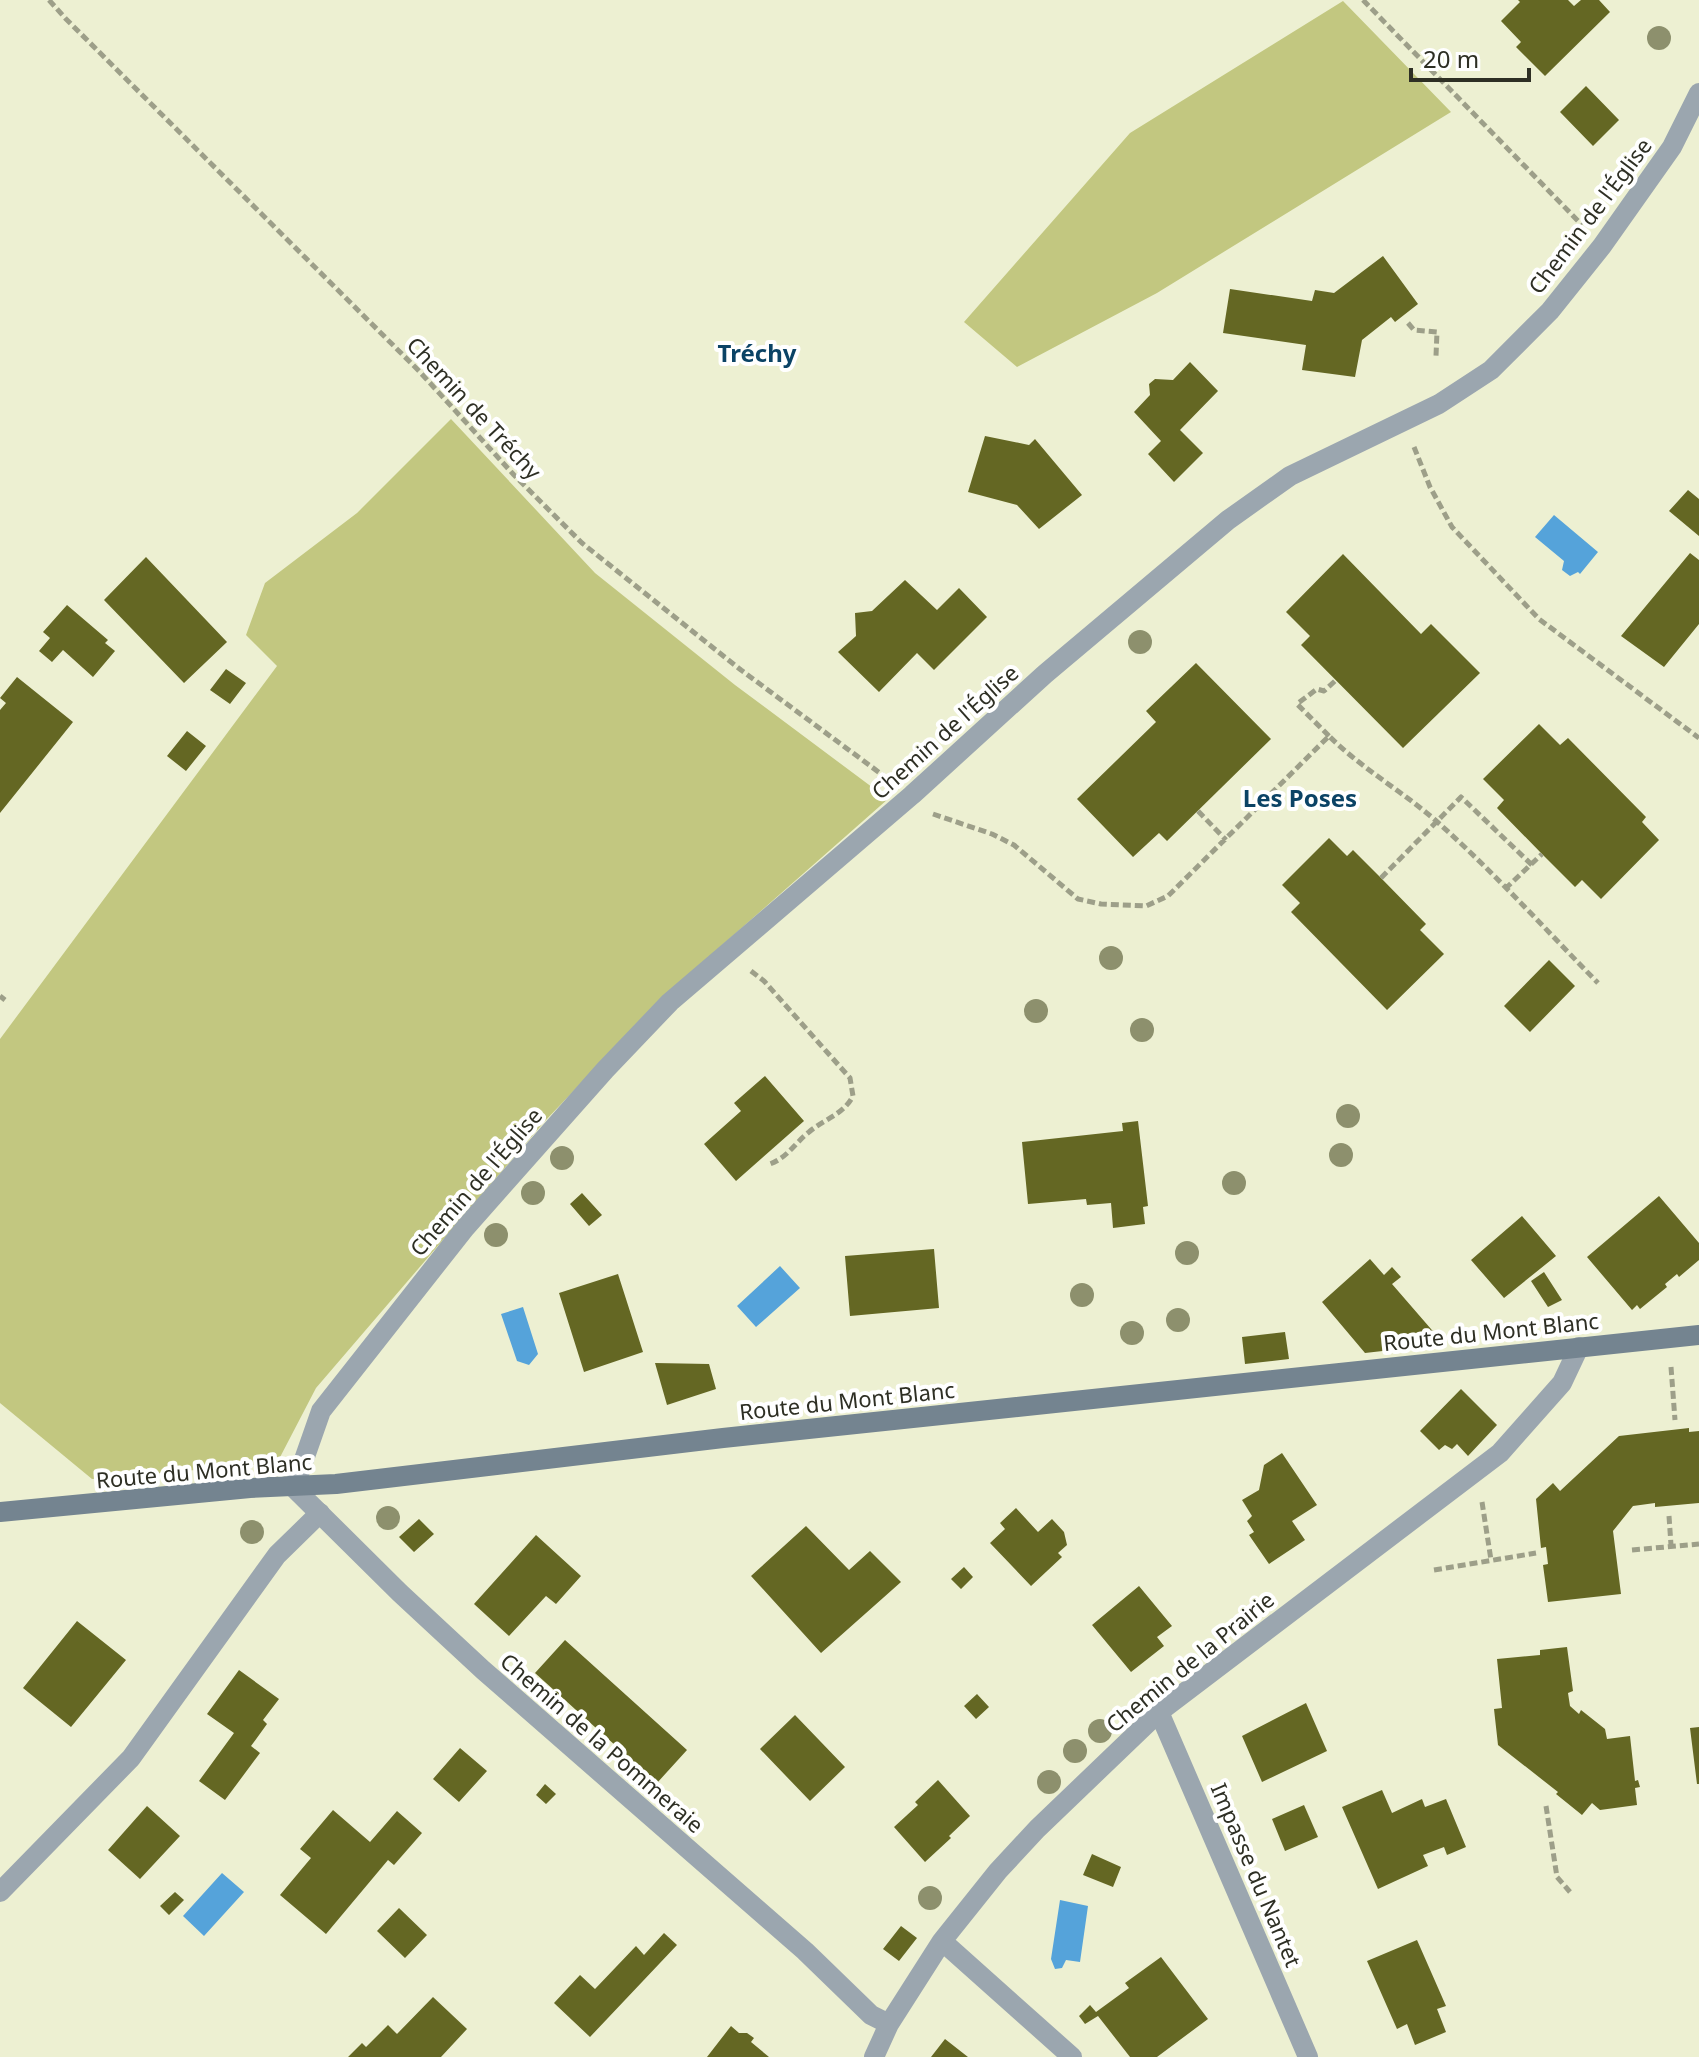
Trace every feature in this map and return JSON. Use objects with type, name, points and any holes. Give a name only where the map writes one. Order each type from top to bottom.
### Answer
[{"type":"street","name":"Chemin de l'Église","points":[[294,1488],[321,1411],[465,1228],[605,1070],[670,1002],[912,795],[1045,674],[1228,520],[1290,476],[1439,404],[1491,370],[1550,311],[1602,246],[1672,147],[1699,93]]},
{"type":"street","name":"Route du Mont Blanc","points":[[0,1512],[250,1488],[294,1488],[708,1440],[1699,1335]]},
{"type":"street","name":"Chemin de la Prairie","points":[[874,2057],[889,2024],[942,1941],[998,1871],[1037,1829],[1159,1712],[1500,1453],[1562,1383],[1579,1347]]},
{"type":"street","name":"Chemin de la Pommeraie","points":[[294,1488],[400,1593],[517,1701],[805,1951],[871,2015],[889,2024]]},
{"type":"street","points":[[0,1892],[131,1758],[277,1555],[320,1513]]},
{"type":"street","name":"Impasse du Nantet","points":[[1159,1712],[1308,2057]]},
{"type":"street","points":[[942,1941],[1072,2057]]},
{"type":"path","name":"Chemin de Tréchy","points":[[49,0],[419,371],[514,475],[582,543],[741,670],[912,795],[937,818],[992,834],[1014,845],[1078,899],[1101,904],[1146,906],[1168,896],[1329,736]]},
{"type":"path","points":[[1363,0],[1602,246]]},
{"type":"path","points":[[1408,323],[1414,330],[1437,332],[1436,356]]},
{"type":"path","points":[[1405,421],[1430,487],[1452,527],[1539,619],[1699,738]]},
{"type":"path","points":[[1335,681],[1324,691],[1317,689],[1297,704],[1345,752],[1394,786],[1436,821],[1598,983]]},
{"type":"path","points":[[1381,878],[1461,797],[1532,865]]},
{"type":"path","points":[[1198,811],[1226,840]]},
{"type":"path","points":[[1505,889],[1542,854]]},
{"type":"path","points":[[747,968],[764,981],[850,1078],[853,1089],[853,1096],[840,1112],[809,1131],[785,1158],[770,1164]]},
{"type":"path","points":[[1669,1338],[1675,1420]]},
{"type":"path","points":[[1480,1493],[1491,1560]]},
{"type":"path","points":[[1669,1516],[1671,1545]]},
{"type":"path","points":[[1632,1550],[1699,1544]]},
{"type":"path","points":[[1434,1570],[1536,1553]]},
{"type":"path","points":[[1546,1806],[1557,1877],[1570,1892]]},
{"type":"green space","points":[[1343,1],[1451,112],[1157,293],[1017,367],[964,322],[1130,133]]},
{"type":"green space","points":[[451,419],[595,573],[735,685],[888,799],[661,999],[545,1121],[316,1388],[277,1463],[92,1479],[0,1403],[0,1039],[277,666],[246,635],[265,583],[357,513]]},
{"type":"water","points":[[1554,515],[1598,552],[1580,574],[1570,576],[1562,570],[1564,561],[1535,537]]},
{"type":"water","points":[[780,1266],[800,1288],[756,1327],[737,1306]]},
{"type":"water","points":[[523,1307],[538,1354],[529,1365],[517,1361],[501,1314]]},
{"type":"water","points":[[222,1873],[244,1892],[204,1936],[183,1916]]},
{"type":"water","points":[[1060,1900],[1088,1906],[1080,1962],[1066,1960],[1062,1968],[1055,1969],[1051,1959]]},
{"type":"building","points":[[1518,0],[1568,0],[1574,6],[1581,0],[1599,0],[1610,12],[1545,76],[1516,47],[1521,42],[1501,21],[1520,2]]},
{"type":"building","points":[[1586,86],[1619,120],[1593,146],[1560,112]]},
{"type":"building","points":[[1383,256],[1418,304],[1395,322],[1391,317],[1362,340],[1355,377],[1302,370],[1306,345],[1223,333],[1230,289],[1312,301],[1315,290],[1334,293]]},
{"type":"building","points":[[1190,362],[1218,391],[1180,430],[1203,453],[1174,482],[1148,454],[1161,441],[1134,412],[1150,395],[1149,384],[1155,379],[1173,380]]},
{"type":"building","points":[[985,436],[1029,445],[1035,439],[1082,495],[1039,529],[1017,505],[968,492]]},
{"type":"building","points":[[1688,490],[1699,499],[1699,536],[1669,511]]},
{"type":"building","points":[[1690,553],[1699,560],[1699,624],[1664,667],[1621,636]]},
{"type":"building","points":[[1343,554],[1421,634],[1431,624],[1480,673],[1403,748],[1301,645],[1310,636],[1286,612]]},
{"type":"building","points":[[146,557],[227,642],[184,683],[104,600]]},
{"type":"building","points":[[905,580],[937,610],[959,588],[987,617],[934,670],[917,653],[879,692],[838,652],[856,636],[855,613],[872,611]]},
{"type":"building","points":[[67,605],[108,640],[105,643],[115,651],[93,677],[63,650],[52,662],[39,651],[50,638],[43,632]]},
{"type":"building","points":[[1196,663],[1271,739],[1167,841],[1159,833],[1133,857],[1077,799],[1156,722],[1146,711]]},
{"type":"building","points":[[226,669],[246,683],[230,704],[210,690]]},
{"type":"building","points":[[17,677],[73,722],[0,813],[0,710],[6,703],[0,698]]},
{"type":"building","points":[[1539,724],[1560,745],[1568,738],[1646,817],[1642,822],[1659,840],[1601,899],[1582,880],[1575,887],[1542,854],[1497,808],[1504,800],[1483,779]]},
{"type":"building","points":[[187,731],[206,746],[186,771],[167,756]]},
{"type":"building","points":[[1329,838],[1347,856],[1353,850],[1381,878],[1426,924],[1420,930],[1444,954],[1387,1010],[1291,912],[1300,903],[1282,885]]},
{"type":"building","points":[[1549,960],[1575,986],[1530,1032],[1504,1006]]},
{"type":"building","points":[[765,1076],[804,1121],[736,1181],[704,1144],[741,1111],[734,1103]]},
{"type":"building","points":[[1138,1121],[1148,1206],[1143,1207],[1145,1224],[1113,1228],[1111,1203],[1087,1205],[1086,1199],[1028,1204],[1022,1142],[1123,1131],[1122,1123]]},
{"type":"building","points":[[582,1193],[602,1215],[589,1226],[570,1204]]},
{"type":"building","points":[[1659,1196],[1699,1243],[1699,1260],[1679,1277],[1677,1274],[1665,1284],[1667,1287],[1640,1309],[1637,1305],[1632,1310],[1587,1257]]},
{"type":"building","points":[[1522,1216],[1556,1256],[1504,1298],[1471,1260]]},
{"type":"building","points":[[934,1249],[939,1308],[850,1316],[845,1256]]},
{"type":"building","points":[[1370,1259],[1384,1275],[1392,1267],[1401,1277],[1392,1284],[1444,1344],[1365,1353],[1322,1302]]},
{"type":"building","points":[[1544,1272],[1562,1300],[1548,1307],[1531,1281]]},
{"type":"building","points":[[618,1274],[643,1352],[584,1372],[559,1293]]},
{"type":"building","points":[[1285,1332],[1289,1359],[1245,1364],[1242,1337]]},
{"type":"building","points":[[655,1363],[709,1364],[716,1389],[667,1405]]},
{"type":"building","points":[[1461,1389],[1497,1425],[1468,1456],[1457,1444],[1452,1449],[1445,1445],[1439,1450],[1420,1431]]},
{"type":"building","points":[[1689,1428],[1689,1432],[1699,1431],[1699,1503],[1633,1506],[1613,1531],[1621,1594],[1548,1602],[1543,1565],[1548,1564],[1546,1547],[1541,1548],[1536,1499],[1553,1483],[1560,1491],[1619,1436]]},
{"type":"building","points":[[1282,1453],[1317,1505],[1292,1521],[1305,1540],[1269,1564],[1249,1535],[1254,1532],[1247,1521],[1252,1516],[1242,1500],[1259,1490],[1264,1465]]},
{"type":"building","points":[[1016,1508],[1038,1532],[1052,1519],[1064,1532],[1067,1545],[1058,1553],[1062,1557],[1031,1586],[990,1543],[1005,1529],[1000,1523]]},
{"type":"building","points":[[419,1519],[434,1534],[414,1552],[399,1537]]},
{"type":"building","points":[[806,1526],[849,1570],[870,1551],[901,1582],[821,1653],[751,1576]]},
{"type":"building","points":[[536,1535],[581,1576],[556,1604],[546,1596],[509,1636],[474,1604]]},
{"type":"building","points":[[964,1567],[973,1577],[961,1589],[951,1579]]},
{"type":"building","points":[[1139,1586],[1172,1626],[1157,1637],[1164,1646],[1131,1672],[1092,1625]]},
{"type":"building","points":[[77,1621],[126,1660],[71,1727],[23,1688]]},
{"type":"building","points":[[565,1640],[687,1750],[657,1783],[535,1673]]},
{"type":"building","points":[[1567,1647],[1573,1691],[1568,1693],[1570,1706],[1579,1714],[1581,1710],[1605,1729],[1607,1739],[1630,1736],[1635,1781],[1638,1780],[1640,1787],[1635,1788],[1637,1805],[1600,1810],[1592,1803],[1582,1815],[1498,1745],[1494,1709],[1502,1708],[1497,1659],[1540,1655],[1540,1650]]},
{"type":"building","points":[[239,1670],[279,1699],[263,1720],[267,1724],[251,1746],[260,1753],[225,1800],[199,1781],[234,1733],[207,1714]]},
{"type":"building","points":[[977,1694],[989,1707],[976,1719],[964,1706]]},
{"type":"building","points":[[1306,1703],[1327,1751],[1262,1782],[1242,1736]]},
{"type":"building","points":[[795,1715],[845,1767],[810,1801],[760,1749]]},
{"type":"building","points":[[1699,1727],[1699,1784],[1697,1784],[1690,1728]]},
{"type":"building","points":[[460,1748],[487,1771],[459,1802],[433,1779]]},
{"type":"building","points":[[938,1780],[970,1816],[925,1862],[894,1827],[918,1805],[915,1802]]},
{"type":"building","points":[[545,1784],[556,1794],[546,1804],[536,1795]]},
{"type":"building","points":[[1382,1790],[1392,1813],[1422,1799],[1425,1807],[1446,1799],[1466,1847],[1447,1855],[1444,1847],[1423,1855],[1428,1866],[1378,1889],[1342,1807]]},
{"type":"building","points":[[1304,1805],[1318,1837],[1285,1851],[1272,1819]]},
{"type":"building","points":[[147,1806],[180,1836],[140,1879],[108,1850]]},
{"type":"building","points":[[333,1810],[370,1842],[397,1811],[422,1833],[394,1865],[388,1860],[326,1934],[280,1895],[311,1858],[300,1849]]},
{"type":"building","points":[[1092,1854],[1121,1867],[1113,1887],[1083,1875]]},
{"type":"building","points":[[175,1892],[184,1900],[169,1915],[160,1906]]},
{"type":"building","points":[[399,1908],[427,1935],[405,1958],[377,1931]]},
{"type":"building","points":[[901,1926],[917,1938],[899,1961],[883,1949]]},
{"type":"building","points":[[664,1933],[677,1945],[590,2037],[554,2003],[580,1975],[595,1989],[636,1946],[644,1955]]},
{"type":"building","points":[[1417,1940],[1446,2006],[1437,2009],[1446,2032],[1415,2045],[1407,2024],[1397,2029],[1367,1961]]},
{"type":"building","points":[[1161,1957],[1208,2019],[1157,2057],[1130,2057],[1098,2016],[1085,2024],[1079,2016],[1090,2005],[1096,2012],[1129,1988],[1125,1983]]},
{"type":"building","points":[[433,1997],[467,2029],[441,2057],[348,2057],[362,2043],[366,2047],[388,2025],[397,2034]]},
{"type":"building","points":[[731,2026],[739,2033],[747,2033],[754,2038],[751,2042],[769,2057],[707,2057]]},
{"type":"building","points":[[945,2039],[968,2057],[931,2057]]},
{"type":"district","name":"Tréchy","points":[[757,354]]},
{"type":"district","name":"Les Poses","points":[[1300,799]]}]
